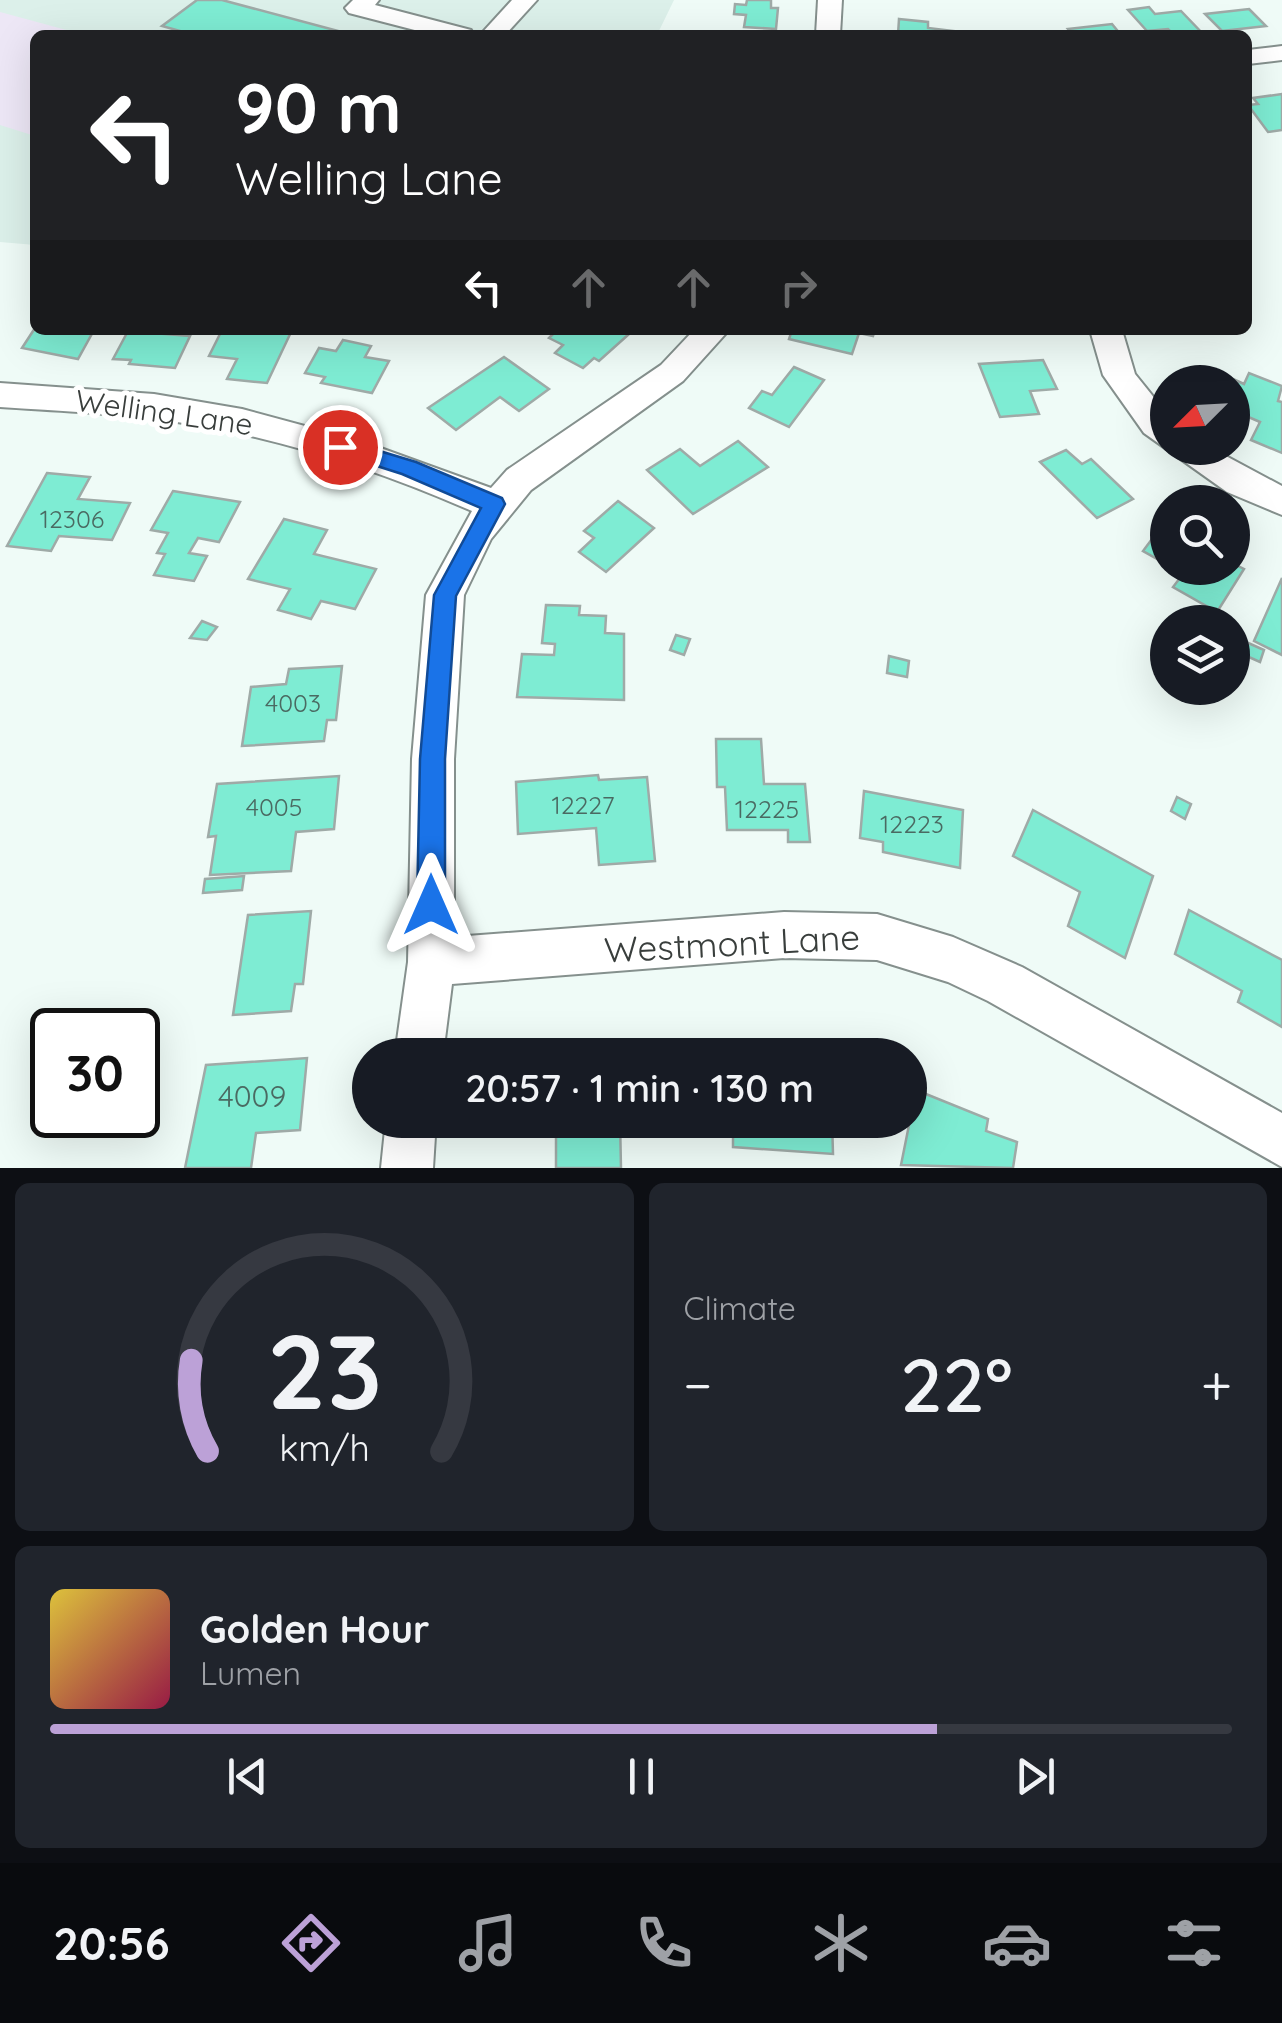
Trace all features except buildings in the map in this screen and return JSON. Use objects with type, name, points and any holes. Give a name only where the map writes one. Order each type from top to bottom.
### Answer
[{"type":"street","points":[[367,0],[358,8],[443,30]]},
{"type":"street","points":[[497,30],[525,0]]},
{"type":"street","points":[[828,30],[830,0]]},
{"type":"street","points":[[1252,57],[1282,53]]},
{"type":"street","points":[[421,1038],[431,962],[432,759],[445,595],[494,504],[536,466],[672,373],[708,335]]},
{"type":"street","points":[[1107,335],[1108,348],[1125,386],[1150,414]]},
{"type":"street","name":"Welling Lane","points":[[0,396],[202,413],[282,430],[408,468],[494,504]]},
{"type":"street","points":[[1212,465],[1282,501]]},
{"type":"street","name":"Westmont Lane","points":[[431,962],[784,935],[876,937],[953,960],[1004,984],[1282,1141]]},
{"type":"street","points":[[407,1168],[410,1138]]},
{"type":"shaded area","points":[[0,0],[674,0],[659,30],[30,30],[30,245],[0,242]]},
{"type":"shaded area","points":[[0,12],[67,30],[30,30],[30,134],[0,125]]},
{"type":"route","points":[[340,447],[408,468],[494,504],[457,566],[445,595],[432,759],[431,905]]}]
